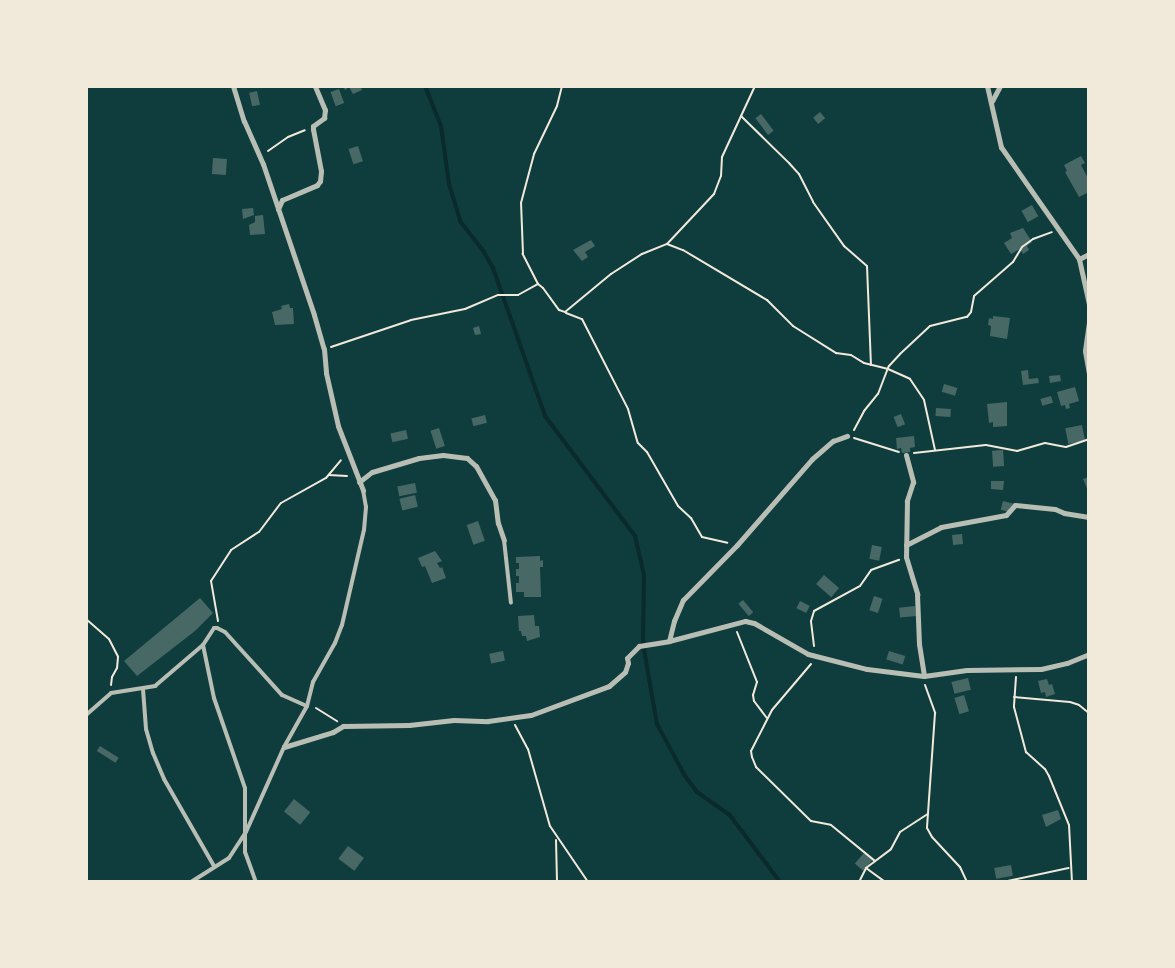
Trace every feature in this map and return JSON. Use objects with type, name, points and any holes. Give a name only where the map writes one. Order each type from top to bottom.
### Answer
[{"type":"street","points":[[233,86],[244,121],[260,157],[278,209],[324,349],[326,374],[338,426],[363,490]]},
{"type":"street","points":[[278,209],[282,200],[317,185],[320,181],[313,126],[325,114],[315,86]]},
{"type":"street","points":[[987,86],[992,100],[1001,147],[1079,259],[1089,304]]},
{"type":"street","points":[[992,100],[1000,86]]},
{"type":"street","points":[[1079,259],[1089,254]]},
{"type":"street","points":[[1089,322],[1087,350],[1089,374]]},
{"type":"street","points":[[669,641],[674,621],[683,600],[737,545],[812,459],[833,441],[847,436]]},
{"type":"street","points":[[358,479],[372,472],[419,458],[443,455],[468,458],[476,466],[495,500],[498,523],[504,540]]},
{"type":"street","points":[[906,455],[912,482],[908,501],[906,557],[917,594],[919,644],[924,676]]},
{"type":"street","points":[[906,545],[941,527],[1006,514],[1015,506],[1055,509],[1064,514],[1089,517]]},
{"type":"street","points":[[284,747],[333,732],[343,726],[409,725],[454,720],[510,719],[531,715],[609,686],[624,672],[628,663],[627,658],[635,649],[643,644],[669,641],[744,621],[754,623],[797,649],[816,656],[867,669],[924,676],[967,670],[1041,669],[1067,663],[1089,654]]},
{"type":"lane","points":[[191,882],[229,858],[246,832],[284,747],[307,706],[313,682],[335,643],[342,625],[364,530],[366,507],[363,490]]},
{"type":"lane","points":[[504,540],[511,603]]},
{"type":"lane","points":[[86,715],[111,693],[155,686],[203,646],[214,628],[220,628],[282,695],[307,706]]},
{"type":"lane","points":[[203,646],[214,698],[245,788],[245,852],[256,882]]},
{"type":"lane","points":[[143,688],[146,729],[153,753],[164,779],[214,866]]},
{"type":"path","points":[[562,86],[557,106],[534,154],[521,203],[523,254],[538,284],[544,288],[559,310],[582,319],[628,409],[638,443],[647,452],[672,498],[691,518],[700,536],[704,539],[737,545]]},
{"type":"path","points":[[564,312],[612,274],[642,254],[668,244],[714,194],[721,176],[722,157],[755,86]]},
{"type":"path","points":[[740,116],[789,163],[844,246],[867,266],[871,365]]},
{"type":"path","points":[[260,157],[288,137],[313,126]]},
{"type":"path","points":[[1060,230],[1033,239],[1022,247],[1013,262],[975,294],[970,314],[930,326],[900,354],[888,369],[878,394],[861,415],[852,437],[906,455],[935,450],[990,445],[1017,451],[1045,443],[1066,447],[1089,440]]},
{"type":"path","points":[[668,244],[684,250],[767,300],[793,326],[825,347],[836,353],[851,355],[871,365],[888,369],[910,379],[921,394],[935,450]]},
{"type":"path","points":[[324,349],[354,337],[411,320],[465,309],[498,295],[518,296],[538,284]]},
{"type":"path","points":[[220,628],[210,585],[220,566],[234,548],[263,528],[280,503],[329,475],[349,451]]},
{"type":"path","points":[[329,475],[358,479]]},
{"type":"path","points":[[875,861],[831,825],[812,822],[756,767],[751,752],[767,718],[782,696],[816,656],[811,621],[814,611],[860,586],[871,570],[906,557]]},
{"type":"path","points":[[86,619],[103,633],[118,657],[117,668],[112,677],[111,693]]},
{"type":"path","points":[[734,625],[757,682],[753,695],[754,701],[767,718]]},
{"type":"path","points":[[1017,669],[1014,697],[1026,752],[1045,769],[1053,782],[1069,826],[1072,882]]},
{"type":"path","points":[[924,676],[926,694],[935,713],[927,828],[956,862],[967,882]]},
{"type":"path","points":[[1014,697],[1070,702],[1084,708],[1089,713]]},
{"type":"path","points":[[307,706],[328,714],[343,726]]},
{"type":"path","points":[[510,719],[524,740],[544,810],[556,838],[588,882]]},
{"type":"path","points":[[859,882],[866,868],[890,851],[900,832],[928,814]]},
{"type":"path","points":[[556,838],[557,882]]},
{"type":"path","points":[[866,868],[885,882]]},
{"type":"path","points":[[1003,882],[1070,868]]},
{"type":"building","points":[[343,86],[360,86],[362,90],[353,94],[349,87],[345,90]]},
{"type":"building","points":[[339,89],[344,103],[336,106],[331,92]]},
{"type":"building","points":[[257,91],[260,105],[252,106],[249,93]]},
{"type":"building","points":[[820,112],[825,118],[818,124],[813,118]]},
{"type":"building","points":[[761,114],[774,131],[768,135],[755,118]]},
{"type":"building","points":[[358,146],[363,161],[353,164],[348,149]]},
{"type":"building","points":[[1081,156],[1085,163],[1081,165],[1089,180],[1089,192],[1079,197],[1065,172],[1067,171],[1064,165]]},
{"type":"building","points":[[213,158],[227,159],[226,175],[212,174]]},
{"type":"building","points":[[1032,205],[1038,216],[1028,222],[1022,211]]},
{"type":"building","points":[[253,208],[254,215],[243,219],[242,209]]},
{"type":"building","points":[[263,215],[265,234],[250,235],[249,225],[255,222],[255,216]]},
{"type":"building","points":[[1023,228],[1032,242],[1027,246],[1029,250],[1023,254],[1020,249],[1011,254],[1004,243],[1012,238],[1010,233]]},
{"type":"building","points":[[591,240],[595,246],[585,252],[588,257],[582,261],[573,250]]},
{"type":"building","points":[[289,304],[290,308],[293,308],[294,324],[275,325],[272,312],[282,309],[281,306]]},
{"type":"building","points":[[993,316],[1010,318],[1007,339],[990,336],[991,326],[988,325],[989,318],[993,319]]},
{"type":"building","points":[[479,326],[481,334],[475,335],[473,328]]},
{"type":"building","points":[[1028,370],[1029,379],[1038,378],[1039,383],[1023,385],[1021,371]]},
{"type":"building","points":[[1060,375],[1061,381],[1050,383],[1049,376]]},
{"type":"building","points":[[944,384],[957,388],[955,396],[942,392]]},
{"type":"building","points":[[1075,387],[1079,401],[1069,404],[1070,408],[1066,409],[1065,405],[1061,406],[1057,392]]},
{"type":"building","points":[[1051,396],[1053,403],[1042,406],[1040,399]]},
{"type":"building","points":[[1007,402],[1007,426],[993,427],[993,422],[989,423],[987,404]]},
{"type":"building","points":[[936,408],[951,409],[950,417],[935,416]]},
{"type":"building","points":[[901,414],[905,424],[898,427],[894,417]]},
{"type":"building","points":[[485,415],[487,423],[473,426],[471,418]]},
{"type":"building","points":[[1082,425],[1085,441],[1068,444],[1065,428]]},
{"type":"building","points":[[439,428],[445,446],[436,449],[430,431]]},
{"type":"building","points":[[406,430],[408,439],[392,442],[390,434]]},
{"type":"building","points":[[914,436],[915,447],[910,448],[910,452],[902,453],[901,448],[897,449],[896,438]]},
{"type":"building","points":[[1003,450],[1004,466],[993,467],[992,451]]},
{"type":"building","points":[[1089,477],[1089,493],[1083,479]]},
{"type":"building","points":[[991,481],[1004,481],[1003,490],[991,489]]},
{"type":"building","points":[[415,483],[417,493],[399,496],[397,486]]},
{"type":"building","points":[[415,495],[418,507],[402,511],[399,499]]},
{"type":"building","points":[[1003,501],[1014,504],[1011,513],[1001,510]]},
{"type":"building","points":[[478,521],[485,541],[473,545],[467,525]]},
{"type":"building","points":[[962,534],[963,544],[953,545],[952,535]]},
{"type":"building","points":[[872,545],[882,547],[879,561],[869,559]]},
{"type":"building","points":[[435,551],[442,561],[437,563],[440,568],[442,567],[446,578],[432,583],[425,566],[422,567],[418,558]]},
{"type":"building","points":[[540,556],[540,561],[543,560],[543,567],[540,567],[541,597],[524,597],[524,592],[516,592],[516,583],[519,583],[519,576],[516,576],[516,569],[519,569],[519,563],[516,563],[516,557]]},
{"type":"building","points":[[824,575],[839,588],[831,597],[816,584]]},
{"type":"building","points":[[874,596],[883,599],[878,613],[869,610]]},
{"type":"building","points":[[200,598],[213,613],[195,631],[137,676],[124,661]]},
{"type":"building","points":[[743,600],[753,612],[749,616],[738,604]]},
{"type":"building","points":[[800,601],[810,606],[806,613],[796,608]]},
{"type":"building","points":[[915,606],[916,616],[900,618],[899,608]]},
{"type":"building","points":[[534,615],[535,626],[539,626],[540,637],[527,641],[526,636],[522,636],[521,631],[519,631],[518,616]]},
{"type":"building","points":[[503,651],[505,661],[491,663],[489,654]]},
{"type":"building","points":[[889,651],[905,656],[903,665],[886,660]]},
{"type":"building","points":[[968,678],[971,690],[954,694],[952,682]]},
{"type":"building","points":[[1047,679],[1049,685],[1052,684],[1055,694],[1046,697],[1045,692],[1041,693],[1038,681]]},
{"type":"building","points":[[964,695],[969,711],[959,714],[954,698]]},
{"type":"building","points":[[100,746],[119,758],[115,763],[97,751]]},
{"type":"building","points":[[294,799],[310,812],[300,825],[284,811]]},
{"type":"building","points":[[1058,810],[1061,819],[1046,827],[1042,815]]},
{"type":"building","points":[[348,846],[364,858],[354,871],[338,859]]},
{"type":"building","points":[[864,853],[872,860],[863,871],[855,864]]},
{"type":"building","points":[[1011,865],[1013,876],[996,879],[994,868]]},
{"type":"waterway","points":[[425,86],[441,126],[449,184],[460,221],[484,252],[493,268],[545,416],[635,536],[644,574],[643,644],[657,724],[685,776],[697,792],[729,814],[780,882]]}]
